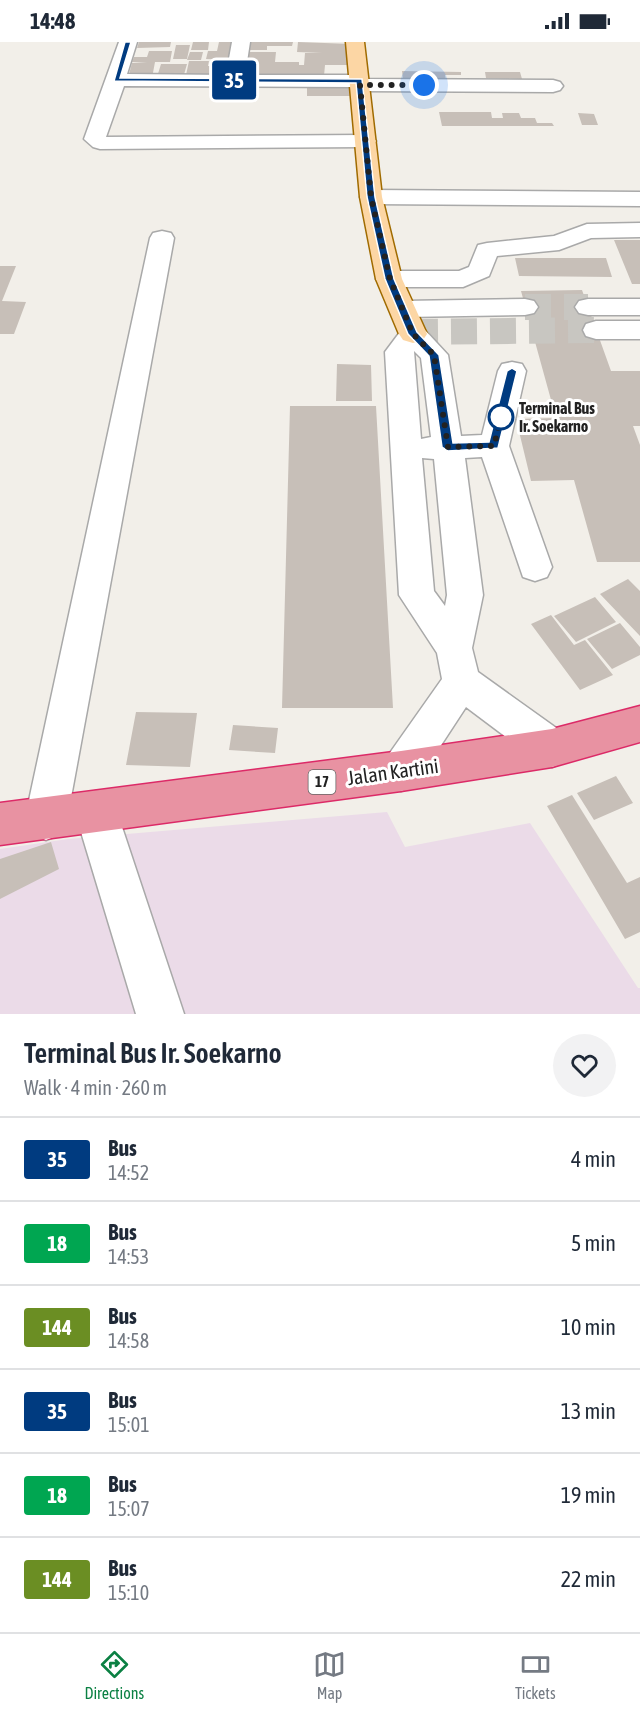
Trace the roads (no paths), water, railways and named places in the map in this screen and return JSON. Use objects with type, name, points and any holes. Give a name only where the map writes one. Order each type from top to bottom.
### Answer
[{"type":"highway","name":"Jalan Kartini","points":[[0,824],[400,771],[552,748],[640,724]]},
{"type":"main road","points":[[355,42],[371,197],[390,279],[409,321]]},
{"type":"street","points":[[128,42],[97,131],[95,139],[100,143],[365,141]]},
{"type":"street","points":[[235,80],[241,42]]},
{"type":"street","points":[[116,80],[553,86]]},
{"type":"street","points":[[371,197],[640,199]]},
{"type":"street","points":[[390,279],[463,279],[480,271],[487,250],[559,243],[587,231],[640,230]]},
{"type":"street","points":[[46,819],[162,238]]},
{"type":"street","points":[[409,321],[525,307]]},
{"type":"street","points":[[640,307],[592,319],[640,330]]},
{"type":"street","points":[[400,771],[458,665],[465,595],[448,447],[434,355],[409,321]]},
{"type":"street","points":[[409,321],[399,352],[417,595],[458,665],[552,748]]},
{"type":"street","points":[[512,371],[494,446],[535,567]]},
{"type":"street","points":[[405,448],[494,446]]},
{"type":"street","points":[[417,595],[465,595]]},
{"type":"street","points":[[96,812],[160,1014]]},
{"type":"tunnel","points":[[525,307],[588,307]]},
{"type":"tunnel","points":[[412,332],[596,330]]},
{"type":"place","name":"Terminal Bus Ir. Soekarno","points":[[501,417]]}]
